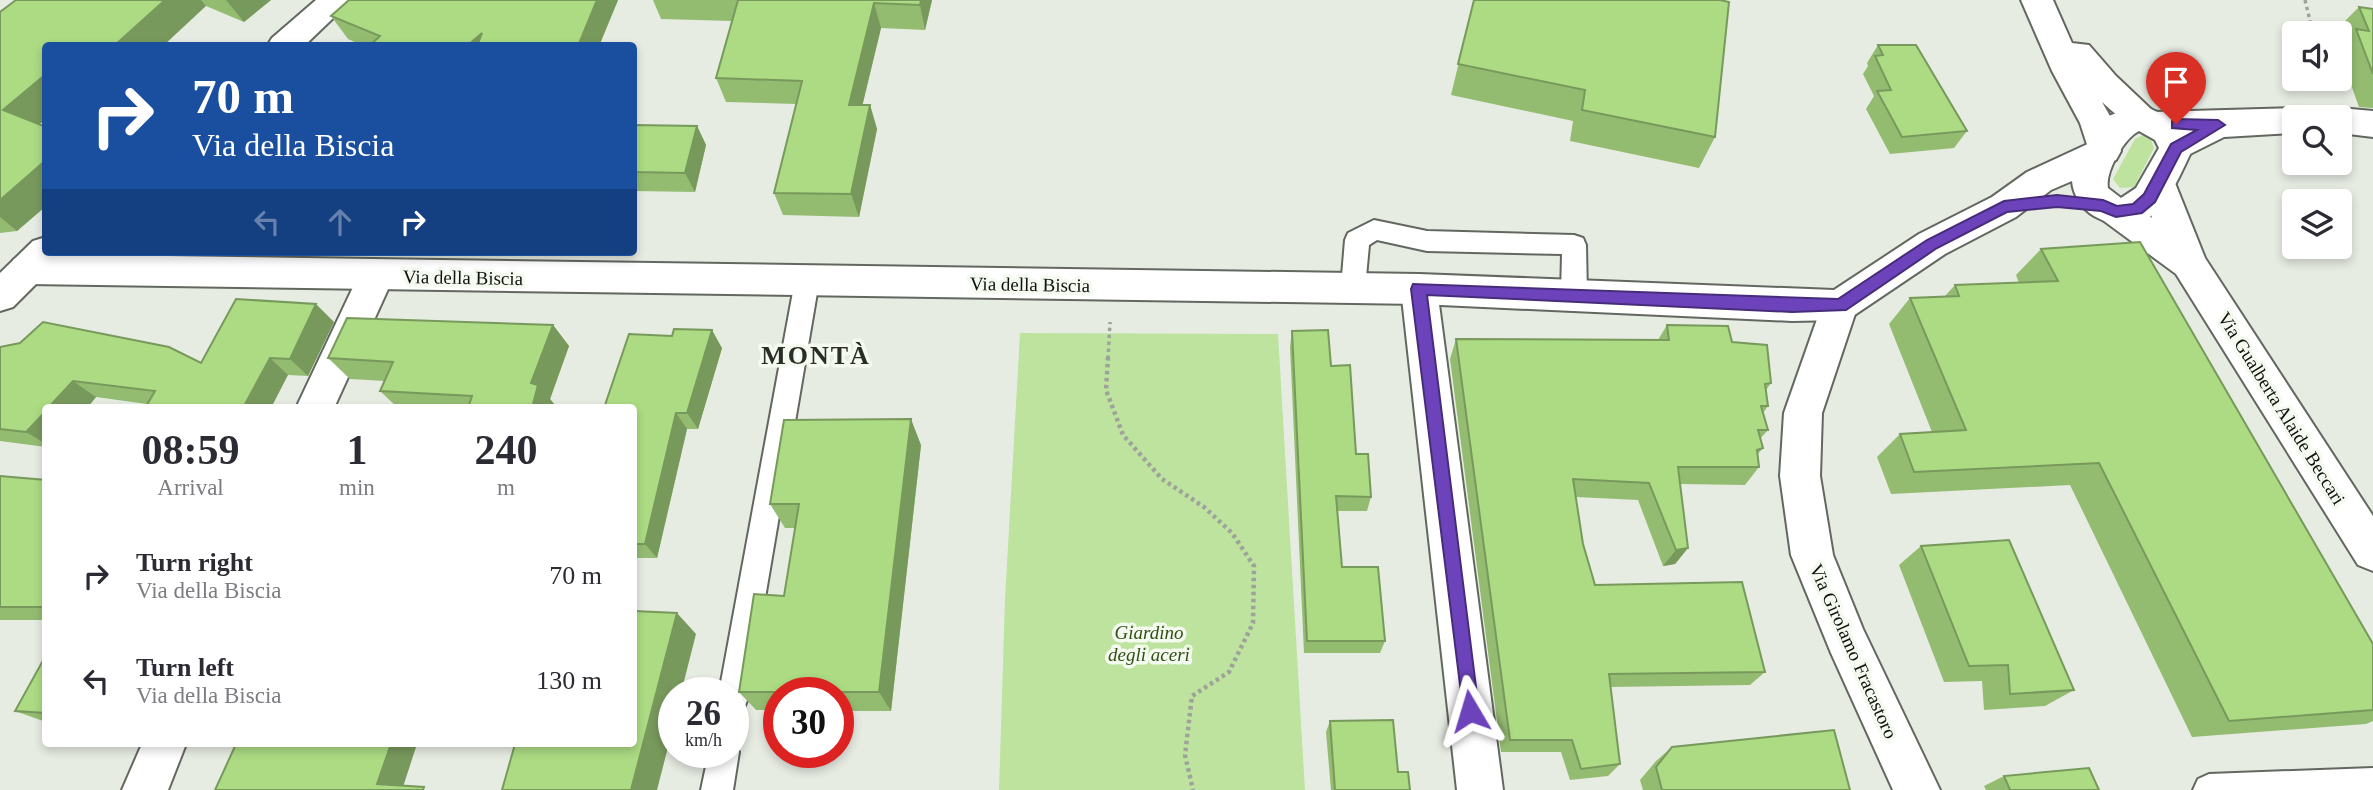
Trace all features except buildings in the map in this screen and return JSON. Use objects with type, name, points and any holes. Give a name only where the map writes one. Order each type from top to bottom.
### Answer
[{"type":"street","points":[[288,42],[336,0]]},
{"type":"street","points":[[2004,206],[2057,201],[2127,212],[2146,203],[2159,182],[2157,130],[2091,70],[2039,0]]},
{"type":"street","points":[[2039,0],[2068,71],[2098,123],[2104,151]]},
{"type":"street","points":[[2109,208],[2088,186],[2090,177],[2118,125],[2157,130],[2282,122]]},
{"type":"street","points":[[2352,122],[2373,124]]},
{"type":"street","points":[[1840,305],[1932,244],[2004,206],[2039,181],[2104,151]]},
{"type":"street","name":"Via Gualberta Alaide Beccari","points":[[2159,182],[2166,210],[2190,265],[2373,552]]},
{"type":"street","name":"Via Gualberta Alaide Beccari","points":[[2109,208],[2190,265]]},
{"type":"street","points":[[0,296],[24,262]]},
{"type":"street","name":"Via della Biscia","points":[[24,262],[376,276],[1419,289],[1792,306],[1840,305]]},
{"type":"street","points":[[317,404],[376,276]]},
{"type":"street","points":[[1419,289],[1480,790]]},
{"type":"street","name":"Via Girolamo Fracastoro","points":[[1840,305],[1803,413],[1800,476],[1812,555],[1846,639],[1917,790]]},
{"type":"street","points":[[145,790],[163,747]]},
{"type":"lane","points":[[1353,288],[1357,240],[1374,230],[1427,241],[1574,245],[1574,295]]},
{"type":"lane","points":[[737,677],[807,281]]},
{"type":"lane","points":[[717,790],[721,768]]},
{"type":"lane","points":[[2208,790],[2373,783]]},
{"type":"path","points":[[2305,0],[2310,21]]},
{"type":"path","points":[[1116,285],[1108,333],[1106,390],[1123,435],[1162,479],[1204,508],[1233,533],[1254,566],[1253,623],[1228,672],[1192,696],[1184,746],[1185,772],[1193,790]]},
{"type":"green space","points":[[2143,135],[2151,140],[2154,148],[2134,187],[2120,188],[2113,179],[2135,139]]},
{"type":"green space","name":"Giardino degli aceri","points":[[1020,333],[1278,334],[1305,790],[999,790],[1005,600]]},
{"type":"district","name":"MONTÀ","points":[[816,355]]},
{"type":"route","points":[[1470,711],[1419,289],[1792,306],[1840,305],[1932,244],[2004,206],[2057,201],[2103,205],[2116,212],[2136,209],[2150,198],[2176,148],[2218,125],[2176,124]]}]
